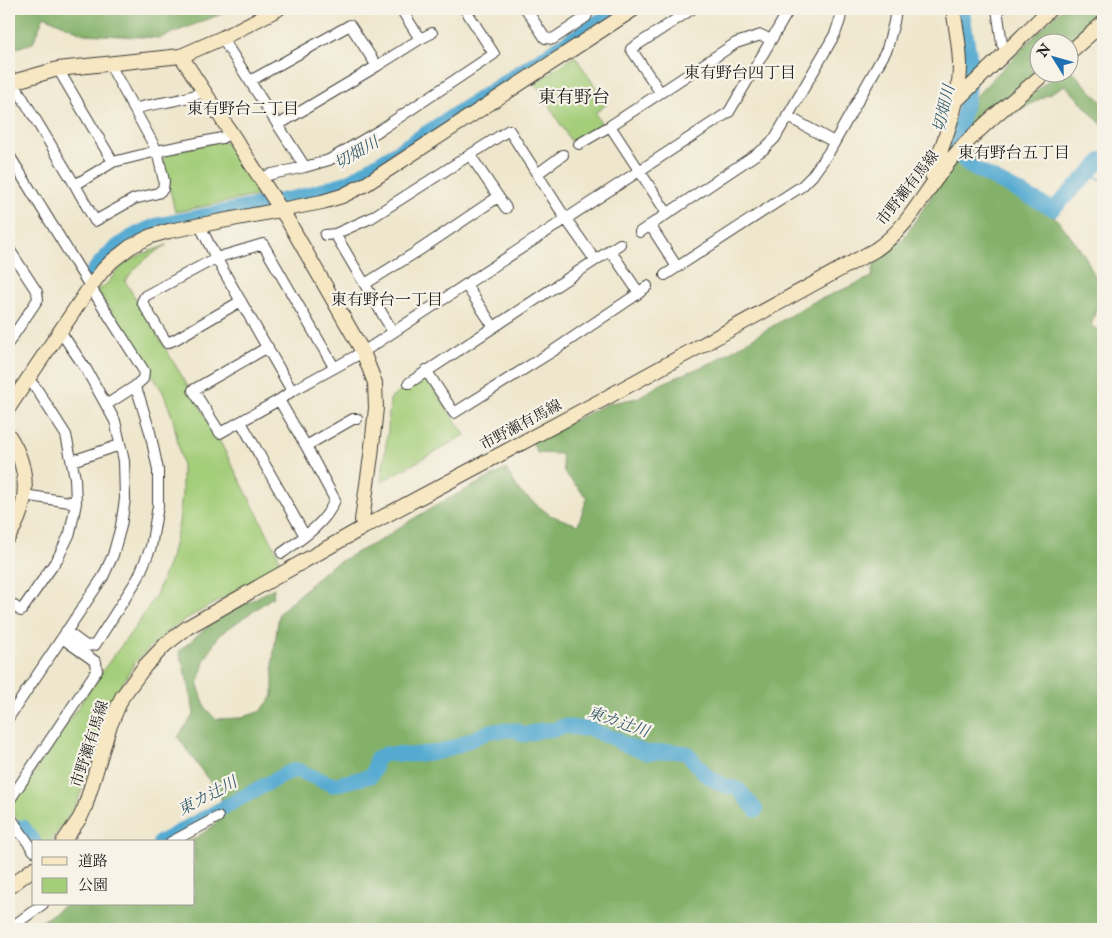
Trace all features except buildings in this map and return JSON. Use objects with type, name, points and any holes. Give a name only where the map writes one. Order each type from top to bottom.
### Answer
[{"type":"street","points":[[109,63],[157,151],[164,182],[163,189],[158,193],[134,199],[95,221],[75,185],[11,83],[58,69],[109,63],[181,56],[222,38],[278,9]]},
{"type":"street","points":[[401,9],[420,39]]},
{"type":"street","points":[[260,178],[329,160],[380,130],[494,54],[465,9]]},
{"type":"street","points":[[526,9],[545,38],[553,39],[586,17],[589,9]]},
{"type":"street","points":[[9,407],[90,287],[112,261],[130,247],[151,236],[199,224],[322,202],[342,196],[359,187],[634,9]]},
{"type":"street","points":[[660,92],[631,49],[692,9]]},
{"type":"street","points":[[268,347],[193,390],[220,433],[279,400],[292,390],[363,352],[729,112],[788,9]]},
{"type":"street","points":[[640,232],[764,149],[774,138],[834,34],[842,9]]},
{"type":"street","points":[[665,275],[803,185],[812,176],[829,152],[887,49],[896,9]]},
{"type":"street","points":[[936,179],[932,175],[957,101],[959,84],[960,64],[953,9]]},
{"type":"street","points":[[997,9],[1002,44],[1007,51]]},
{"type":"street","points":[[957,101],[1049,9]]},
{"type":"street","points":[[1080,43],[1103,23]]},
{"type":"street","points":[[250,81],[350,25],[377,66]]},
{"type":"street","points":[[278,125],[432,33]]},
{"type":"street","points":[[579,144],[610,126],[736,43],[761,35],[771,40]]},
{"type":"street","points":[[222,38],[305,167]]},
{"type":"street","points":[[181,56],[287,219],[363,352],[375,383],[376,408],[362,518],[364,527]]},
{"type":"street","points":[[58,69],[114,162]]},
{"type":"street","name":"市野瀬有馬線","points":[[64,840],[80,818],[85,807],[109,728],[122,697],[145,666],[165,645],[201,619],[364,527],[875,250],[900,228],[957,152],[1034,82]]},
{"type":"street","points":[[134,109],[195,95],[204,91]]},
{"type":"street","points":[[787,116],[834,142]]},
{"type":"street","points":[[610,126],[667,213]]},
{"type":"street","points":[[393,332],[365,284],[330,234],[371,218],[509,130],[594,260]]},
{"type":"street","points":[[75,185],[114,162],[222,138],[231,133]]},
{"type":"street","points":[[470,154],[506,208]]},
{"type":"street","points":[[9,155],[144,371],[143,380],[106,405]]},
{"type":"street","points":[[537,174],[563,155]]},
{"type":"street","points":[[365,284],[498,197]]},
{"type":"street","points":[[199,224],[216,258],[292,390]]},
{"type":"street","points":[[650,225],[677,267]]},
{"type":"street","points":[[241,301],[167,343],[142,302],[145,296],[216,258],[262,244],[334,367]]},
{"type":"street","points":[[409,383],[426,370],[620,244]]},
{"type":"street","points":[[426,370],[454,413],[553,350],[643,289],[610,250]]},
{"type":"street","points":[[9,251],[37,292],[38,299],[9,342]]},
{"type":"street","points":[[466,285],[493,326]]},
{"type":"street","points":[[9,717],[103,577],[114,555],[125,499],[124,461],[114,421],[86,369],[60,331]]},
{"type":"street","points":[[9,602],[21,611],[58,558],[70,533],[76,503],[75,478],[66,435],[28,378]]},
{"type":"street","points":[[64,635],[86,646],[95,645],[138,578],[152,547],[158,506],[158,470],[150,432],[139,396],[134,387]]},
{"type":"street","points":[[279,400],[335,500],[322,522],[282,553]]},
{"type":"street","points":[[306,446],[354,419],[357,420]]},
{"type":"street","points":[[241,422],[305,536]]},
{"type":"street","points":[[9,436],[19,453],[24,473],[22,507],[19,518],[9,536]]},
{"type":"street","points":[[72,461],[120,444]]},
{"type":"street","points":[[24,495],[76,503]]},
{"type":"street","points":[[9,801],[97,670],[96,662],[64,635]]},
{"type":"street","points":[[9,815],[32,848]]},
{"type":"street","points":[[175,840],[218,817]]},
{"type":"street","points":[[9,835],[19,830]]},
{"type":"street","points":[[9,887],[32,870]]},
{"type":"street","points":[[9,929],[40,906]]},
{"type":"green space","points":[[9,9],[234,9],[160,38],[84,34],[44,16],[33,43],[9,50]]},
{"type":"green space","points":[[1061,9],[1103,9],[1103,14],[1080,35],[1080,32],[1038,32]]},
{"type":"green space","points":[[1030,41],[1030,79],[956,145],[971,101]]},
{"type":"green space","points":[[575,56],[607,104],[595,113],[603,126],[579,142],[570,140],[535,83]]},
{"type":"green space","points":[[1080,79],[1103,103],[1103,126],[1065,85],[1002,120],[1046,82],[1080,82]]},
{"type":"green space","points":[[221,141],[232,145],[262,193],[261,195],[175,212],[163,158],[167,153]]},
{"type":"green space","points":[[970,146],[977,163],[1036,198],[1062,225],[1085,256],[1102,290],[1091,326],[1103,332],[1103,929],[32,929],[63,906],[195,906],[195,840],[193,840],[213,826],[222,814],[221,795],[178,737],[194,714],[189,686],[179,651],[213,622],[274,588],[273,597],[219,635],[204,661],[198,685],[206,709],[216,719],[241,718],[261,711],[273,696],[273,659],[279,613],[328,568],[381,540],[444,501],[506,469],[520,492],[550,515],[578,525],[587,498],[564,472],[561,454],[537,453],[532,442],[606,404],[637,398],[663,383],[715,361],[809,304],[872,277],[875,258],[903,239],[953,164]]},
{"type":"green space","points":[[167,245],[144,260],[125,281],[214,430],[276,550],[282,566],[184,620],[165,634],[135,662],[116,695],[111,699],[102,721],[84,785],[75,807],[51,840],[33,840],[10,808],[156,595],[171,557],[179,523],[182,463],[173,419],[163,392],[97,290],[110,281],[120,268],[142,254]]},
{"type":"green space","points":[[420,377],[428,380],[465,435],[381,482],[390,399]]},
{"type":"green space","points":[[9,455],[15,474],[15,497],[9,517]]},
{"type":"waterway","name":"切畑川","points":[[92,273],[106,256],[121,244],[157,225],[303,196],[348,182],[618,9]]},
{"type":"waterway","name":"切畑川","points":[[962,9],[971,64],[966,104],[953,148],[969,166],[1053,209],[1103,159]]},
{"type":"waterway","points":[[1087,175],[1103,180]]},
{"type":"waterway","name":"東カ辻川","points":[[164,840],[289,772],[297,770],[333,785],[371,776],[376,759],[385,754],[411,755],[440,752],[490,731],[516,730],[523,735],[543,730],[554,730],[563,726],[589,728],[617,739],[620,743],[647,753],[671,751],[687,753],[706,775],[722,785],[738,789],[756,810]]},
{"type":"waterway","name":"東カ辻川","points":[[9,828],[23,827],[33,840]]},
{"type":"district","name":"東有野台四丁目","points":[[740,74]]},
{"type":"district","name":"東有野台","points":[[574,98]]},
{"type":"district","name":"東有野台二丁目","points":[[243,110]]},
{"type":"district","name":"東有野台五丁目","points":[[1014,154]]},
{"type":"district","name":"東有野台一丁目","points":[[387,301]]}]
